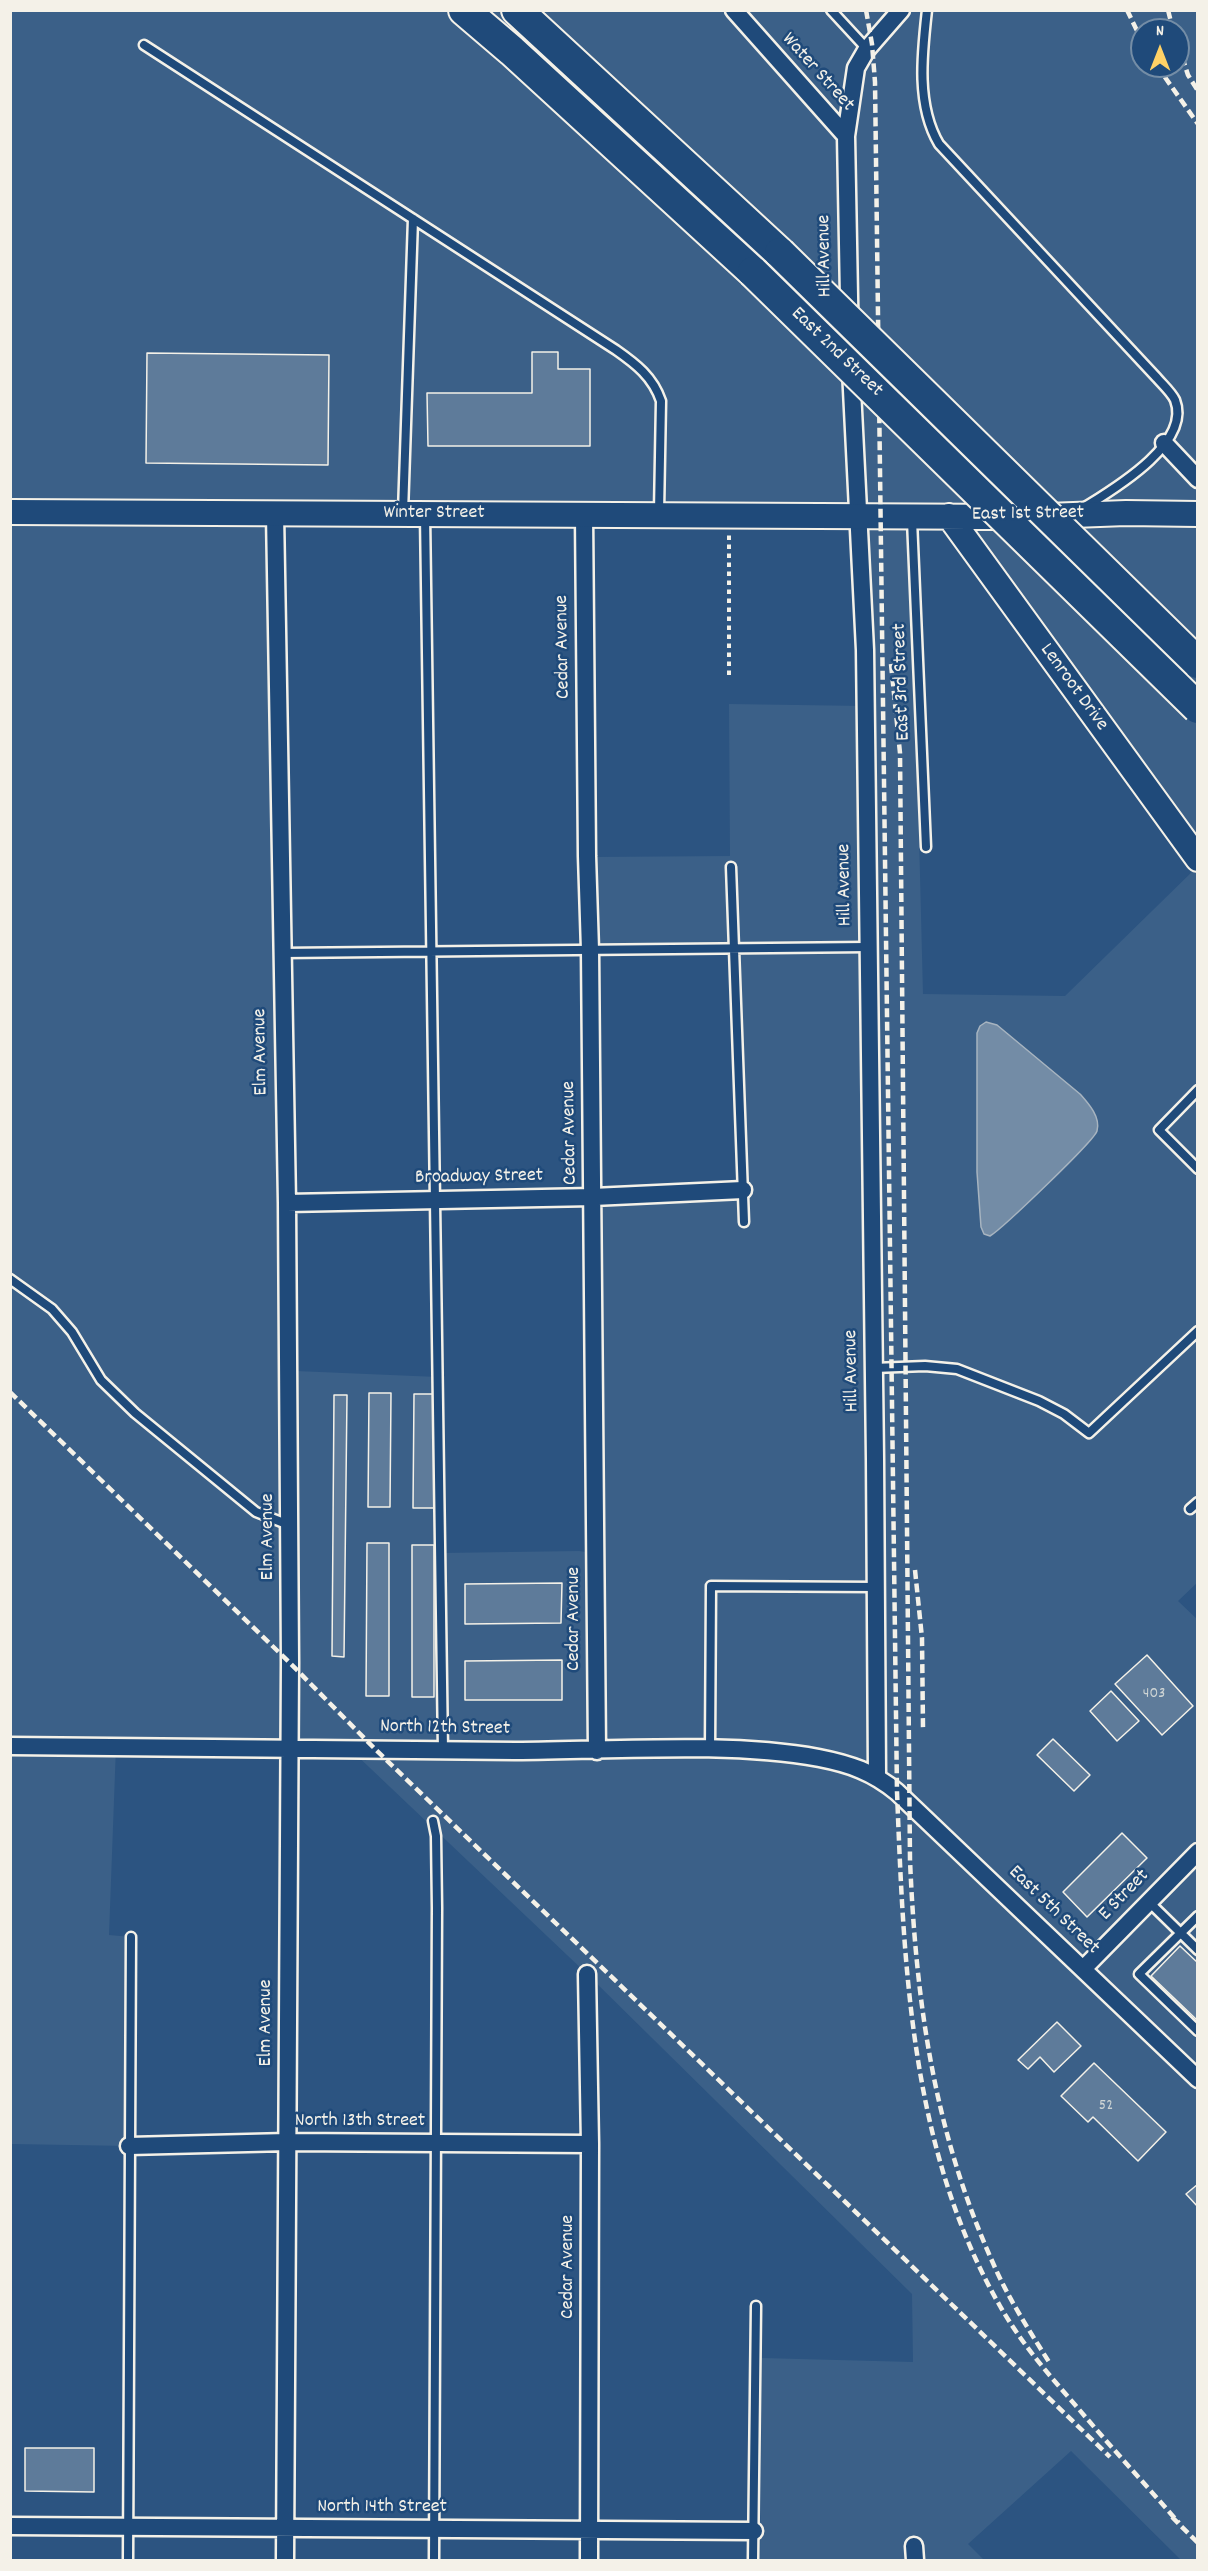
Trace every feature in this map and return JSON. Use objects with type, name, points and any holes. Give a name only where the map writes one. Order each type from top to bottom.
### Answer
[{"type":"highway","name":"East 2nd Street","points":[[464,10],[512,51],[753,272],[1197,708]]},
{"type":"highway","name":"East 2nd Street","points":[[517,10],[780,253],[1197,663]]},
{"type":"street","name":"Water Street","points":[[734,10],[846,136]]},
{"type":"street","name":"Hill Avenue","points":[[877,1775],[864,650],[850,351],[846,136],[856,69],[867,50],[900,10]]},
{"type":"street","points":[[1164,443],[1197,478]]},
{"type":"street","name":"Winter Street","points":[[10,512],[858,516]]},
{"type":"street","name":"Elm Avenue","points":[[275,514],[290,1525],[285,2560]]},
{"type":"street","name":"East 1st Street","points":[[858,516],[1197,514]]},
{"type":"street","name":"Cedar Avenue","points":[[584,515],[597,1751]]},
{"type":"street","name":"Lenroot Drive","points":[[949,516],[1197,859]]},
{"type":"street","name":"Broadway Street","points":[[287,1203],[592,1197],[743,1190]]},
{"type":"street","name":"North 12th Street","points":[[10,1746],[710,1750],[820,1758],[877,1775]]},
{"type":"street","name":"East 5th Street","points":[[877,1775],[1197,2079]]},
{"type":"street","name":"E Street","points":[[1083,1969],[1197,1852]]},
{"type":"street","name":"Cedar Avenue","points":[[587,1974],[590,2144],[589,2560]]},
{"type":"street","name":"North 13th Street","points":[[129,2146],[287,2142],[590,2144]]},
{"type":"street","name":"North 14th Street","points":[[10,2526],[754,2531]]},
{"type":"lane","points":[[831,10],[867,50]]},
{"type":"lane","points":[[927,10],[923,84],[932,133],[951,157],[1172,394],[1176,402],[1176,420],[1164,443],[1132,477],[1072,515]]},
{"type":"lane","points":[[144,45],[616,350],[645,372],[657,390],[661,401],[659,515]]},
{"type":"lane","points":[[413,219],[414,514],[431,951],[443,1750]]},
{"type":"lane","name":"East 3rd Street","points":[[911,516],[926,847]]},
{"type":"lane","points":[[731,867],[744,1222]]},
{"type":"lane","points":[[281,953],[868,947]]},
{"type":"lane","points":[[1197,1090],[1159,1130],[1197,1168]]},
{"type":"lane","points":[[10,1279],[59,1315],[101,1380],[135,1413],[256,1512],[290,1525]]},
{"type":"lane","points":[[874,1368],[926,1366],[957,1370],[1034,1399],[1064,1414],[1089,1433],[1197,1331]]},
{"type":"lane","points":[[1190,1509],[1197,1502]]},
{"type":"lane","points":[[710,1750],[711,1586],[876,1587]]},
{"type":"lane","points":[[433,1821],[436,1836],[437,1908],[434,2560]]},
{"type":"lane","points":[[1149,1902],[1197,1950]]},
{"type":"lane","points":[[1197,1916],[1139,1974],[1197,2031]]},
{"type":"lane","points":[[128,2560],[131,1936]]},
{"type":"lane","points":[[753,2560],[756,2306]]},
{"type":"path","points":[[729,516],[729,675]]},
{"type":"shaded area","points":[[11,11],[1197,11],[1197,859],[949,516],[911,517],[923,994],[1065,996],[1197,867],[1198,1582],[1178,1601],[1198,1620],[1197,2560],[1181,2560],[1071,2451],[968,2544],[984,2560],[760,2560],[762,2358],[913,2362],[912,2294],[587,1974],[350,1749],[116,1746],[109,1935],[131,1937],[129,2146],[11,2144]],"holes":[[[275,514],[858,516],[865,706],[729,704],[730,856],[594,857],[590,950],[734,948],[742,1190],[593,1197],[593,1553],[579,1551],[442,1553],[435,1550],[438,1377],[296,1371]]]},
{"type":"shaded area","points":[[986,1022],[997,1025],[1080,1094],[1093,1111],[1098,1126],[1092,1138],[1065,1167],[990,1236],[984,1234],[981,1227],[977,1172],[977,1033],[980,1026]]},
{"type":"building","points":[[532,352],[558,352],[558,369],[590,369],[590,446],[428,446],[427,393],[532,393]]},
{"type":"building","points":[[147,353],[329,355],[328,465],[146,463]]},
{"type":"building","points":[[369,1393],[391,1393],[390,1507],[368,1507]]},
{"type":"building","points":[[414,1394],[436,1394],[435,1508],[413,1508]]},
{"type":"building","points":[[334,1395],[347,1395],[344,1657],[332,1656]]},
{"type":"building","points":[[367,1543],[389,1543],[389,1696],[366,1696]]},
{"type":"building","points":[[412,1545],[434,1545],[434,1697],[412,1697]]},
{"type":"building","points":[[562,1583],[561,1623],[465,1624],[465,1584]]},
{"type":"building","points":[[1147,1655],[1193,1706],[1162,1735],[1115,1684]]},
{"type":"building","points":[[562,1660],[562,1700],[465,1700],[465,1661]]},
{"type":"building","points":[[1111,1691],[1139,1721],[1117,1741],[1090,1711]]},
{"type":"building","points":[[1053,1739],[1090,1775],[1074,1791],[1037,1755]]},
{"type":"building","points":[[1122,1833],[1147,1858],[1087,1917],[1063,1892]]},
{"type":"building","points":[[1180,1946],[1198,1963],[1198,2021],[1151,1976]]},
{"type":"building","points":[[1057,2022],[1081,2046],[1054,2072],[1040,2057],[1028,2069],[1018,2060]]},
{"type":"building","points":[[1094,2063],[1166,2132],[1138,2161],[1093,2117],[1088,2122],[1061,2096]]},
{"type":"building","points":[[1198,2184],[1198,2207],[1186,2194]]},
{"type":"building","points":[[25,2448],[94,2448],[94,2492],[25,2491]]},
{"type":"railway","points":[[866,10],[875,82],[897,1792],[903,1924],[917,2056],[930,2121],[947,2184],[970,2246],[1000,2306],[1026,2346],[1046,2371],[1179,2523]]},
{"type":"railway","points":[[1127,10],[1131,18]]},
{"type":"railway","points":[[1168,10],[1170,18]]},
{"type":"railway","points":[[1165,78],[1198,124]]},
{"type":"railway","points":[[1190,78],[1198,91]]},
{"type":"railway","points":[[891,664],[900,753],[910,1860],[917,1965],[932,2066],[942,2116],[956,2165],[973,2214],[999,2276],[1019,2314],[1049,2362]]},
{"type":"railway","points":[[10,1392],[290,1663],[375,1749],[1110,2457]]},
{"type":"railway","points":[[915,1570],[922,1638],[923,1728]]},
{"type":"railway","points":[[1172,2517],[1198,2543]]}]
